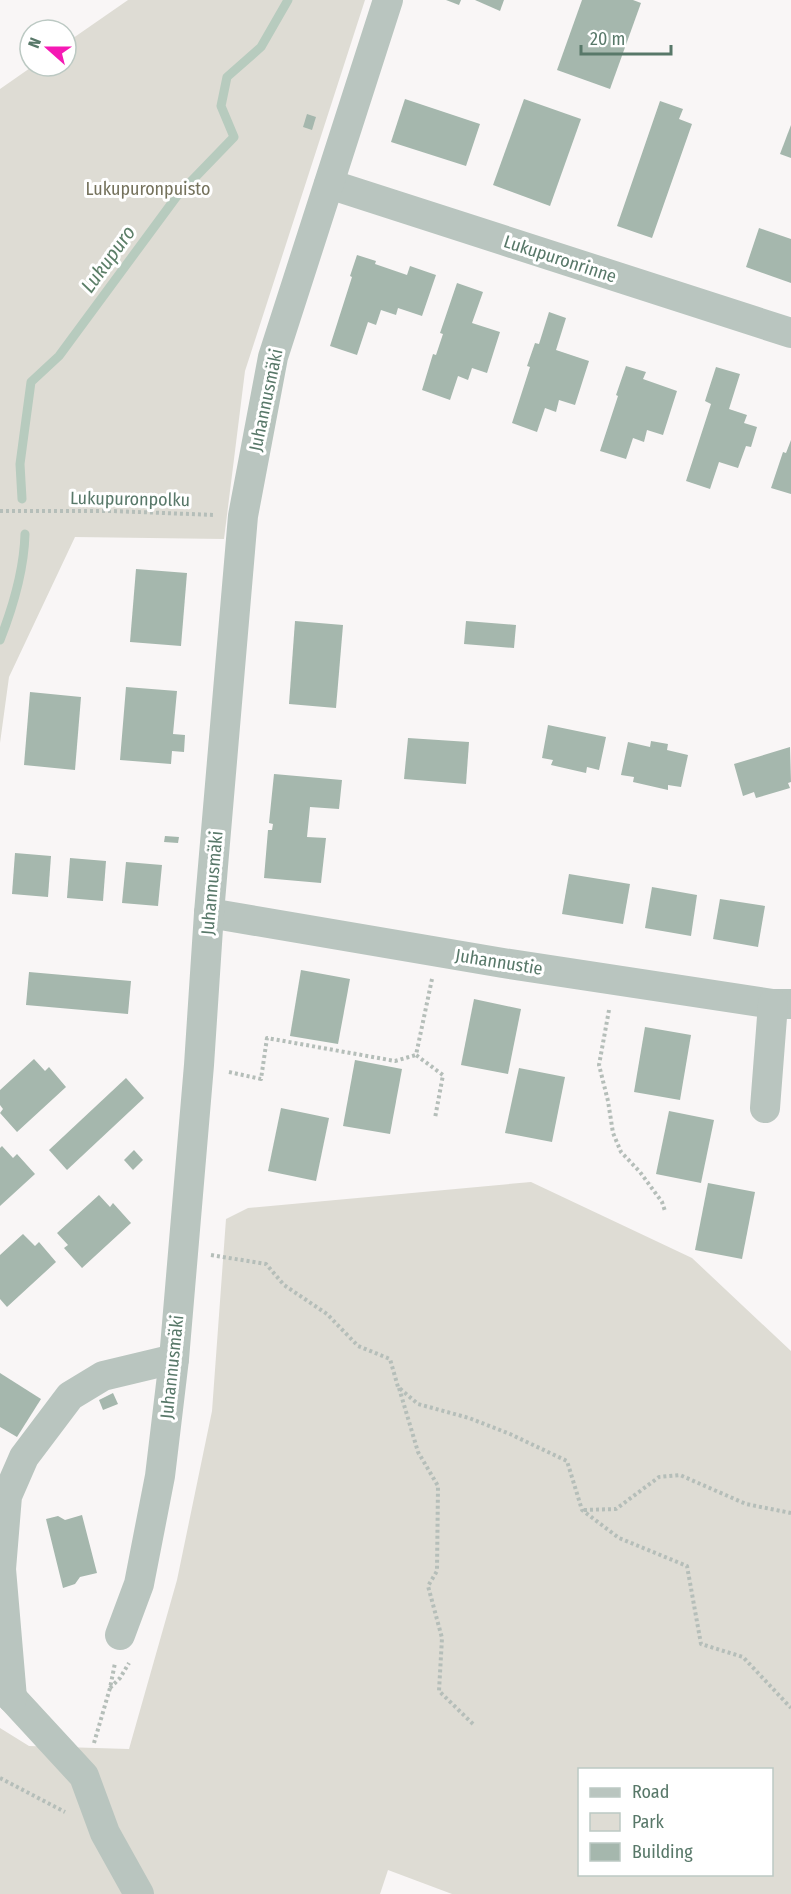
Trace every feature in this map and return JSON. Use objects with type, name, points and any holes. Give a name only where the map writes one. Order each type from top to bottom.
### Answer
[{"type":"street","name":"Juhannusmäki","points":[[120,1635],[139,1584],[160,1476],[174,1359],[243,516],[273,357],[388,0]]},
{"type":"street","name":"Lukupuronrinne","points":[[329,184],[791,333]]},
{"type":"street","name":"Juhannustie","points":[[209,913],[437,952],[782,1004]]},
{"type":"street","points":[[765,1108],[782,1004]]},
{"type":"street","points":[[139,1894],[105,1833],[84,1776],[6,1692],[1,1569],[7,1496],[24,1457],[70,1396],[103,1376],[174,1359]]},
{"type":"path","name":"Lukupuronpolku","points":[[0,511],[112,511],[243,516]]},
{"type":"path","points":[[416,1055],[437,952]]},
{"type":"path","points":[[615,980],[599,1065],[613,1133],[621,1152],[640,1172],[662,1202],[665,1211]]},
{"type":"path","points":[[199,1065],[261,1079],[267,1038],[395,1060],[416,1055],[443,1075],[435,1118]]},
{"type":"path","points":[[208,1255],[266,1264],[284,1285],[327,1314],[358,1346],[390,1359],[418,1452],[438,1486],[437,1571],[428,1586],[442,1638],[440,1692],[474,1725]]},
{"type":"path","points":[[399,1387],[418,1404],[469,1418],[510,1434],[567,1461],[582,1510],[619,1538],[687,1566],[701,1644],[743,1657],[791,1708]]},
{"type":"path","points":[[582,1510],[616,1509],[659,1477],[680,1475],[746,1504],[791,1514]]},
{"type":"path","points":[[84,1776],[110,1688],[120,1635]]},
{"type":"path","points":[[0,1778],[105,1833]]},
{"type":"green space","name":"Lukupuronpuisto","points":[[128,0],[365,0],[245,371],[224,539],[75,537],[9,677],[0,743],[0,89],[18,76],[78,78],[78,35]]},
{"type":"green space","points":[[531,1182],[692,1258],[791,1351],[791,1894],[452,1894],[388,1870],[380,1894],[0,1894],[0,1728],[29,1746],[129,1749],[177,1580],[212,1411],[226,1219],[248,1208]]},
{"type":"building","points":[[446,0],[461,0],[459,5]]},
{"type":"building","points":[[475,0],[504,0],[500,11]]},
{"type":"building","points":[[582,0],[633,0],[641,3],[610,89],[557,70]]},
{"type":"building","points":[[405,99],[480,124],[466,166],[391,142]]},
{"type":"building","points":[[524,99],[581,119],[550,206],[493,185]]},
{"type":"building","points":[[660,101],[683,109],[679,119],[692,124],[652,238],[617,226]]},
{"type":"building","points":[[307,114],[316,117],[312,130],[303,127]]},
{"type":"building","points":[[791,125],[791,158],[780,154]]},
{"type":"building","points":[[759,228],[791,239],[791,283],[746,267]]},
{"type":"building","points":[[357,255],[407,275],[410,266],[436,275],[422,316],[398,308],[396,315],[381,310],[376,325],[368,322],[357,355],[330,346]]},
{"type":"building","points":[[457,283],[483,292],[472,323],[500,332],[487,373],[472,368],[468,380],[458,376],[450,400],[422,390],[433,354],[436,355],[443,334],[440,333]]},
{"type":"building","points":[[549,312],[566,318],[556,350],[589,361],[575,405],[559,400],[556,412],[545,408],[537,432],[512,423],[530,367],[527,366],[535,343],[539,344]]},
{"type":"building","points":[[626,366],[646,372],[643,379],[677,391],[663,435],[647,430],[644,442],[633,438],[626,459],[600,451]]},
{"type":"building","points":[[716,367],[740,374],[729,409],[747,415],[744,423],[757,427],[751,447],[746,446],[738,468],[719,462],[710,489],[686,481],[711,404],[705,401]]},
{"type":"building","points":[[791,440],[791,494],[771,488],[783,452],[786,453]]},
{"type":"building","points":[[136,569],[187,573],[181,646],[130,642]]},
{"type":"building","points":[[295,621],[343,625],[336,708],[289,704]]},
{"type":"building","points":[[466,621],[516,625],[514,648],[464,644]]},
{"type":"building","points":[[126,687],[177,691],[173,734],[185,735],[184,752],[172,751],[171,764],[120,760]]},
{"type":"building","points":[[30,692],[81,697],[75,770],[24,765]]},
{"type":"building","points":[[548,725],[606,737],[599,770],[587,767],[586,773],[551,765],[553,760],[542,758]]},
{"type":"building","points":[[408,738],[469,742],[466,784],[404,779]]},
{"type":"building","points":[[651,741],[668,744],[667,750],[688,755],[681,787],[668,785],[668,790],[633,782],[634,777],[621,775],[628,742],[650,747]]},
{"type":"building","points":[[790,747],[791,782],[788,783],[790,788],[756,798],[754,792],[743,796],[734,764]]},
{"type":"building","points":[[274,774],[342,780],[339,809],[310,807],[307,837],[326,838],[321,883],[264,878],[268,830],[272,830],[273,824],[269,823]]},
{"type":"building","points":[[165,836],[179,837],[178,843],[164,842]]},
{"type":"building","points":[[15,853],[51,856],[48,897],[12,894]]},
{"type":"building","points":[[70,858],[106,861],[103,901],[67,898]]},
{"type":"building","points":[[126,862],[162,865],[158,906],[122,903]]},
{"type":"building","points":[[569,874],[630,884],[623,924],[562,914]]},
{"type":"building","points":[[652,887],[697,895],[691,936],[645,928]]},
{"type":"building","points":[[720,899],[765,906],[758,947],[713,939]]},
{"type":"building","points":[[301,970],[350,979],[338,1044],[290,1036]]},
{"type":"building","points":[[29,972],[131,981],[128,1014],[26,1005]]},
{"type":"building","points":[[474,999],[521,1009],[508,1074],[461,1065]]},
{"type":"building","points":[[645,1027],[691,1035],[680,1100],[634,1092]]},
{"type":"building","points":[[34,1059],[45,1071],[49,1067],[66,1087],[17,1132],[0,1113],[3,1109],[0,1105],[0,1090]]},
{"type":"building","points":[[355,1060],[402,1069],[390,1134],[343,1126]]},
{"type":"building","points":[[519,1068],[565,1077],[552,1142],[505,1133]]},
{"type":"building","points":[[126,1078],[144,1098],[67,1170],[49,1150]]},
{"type":"building","points":[[281,1108],[329,1118],[316,1181],[268,1171]]},
{"type":"building","points":[[669,1111],[714,1120],[701,1183],[656,1174]]},
{"type":"building","points":[[2,1146],[13,1158],[17,1154],[35,1174],[0,1206],[0,1148]]},
{"type":"building","points":[[134,1150],[143,1160],[133,1170],[124,1160]]},
{"type":"building","points":[[708,1183],[755,1192],[742,1259],[695,1250]]},
{"type":"building","points":[[99,1195],[110,1207],[113,1203],[131,1223],[82,1268],[64,1248],[68,1245],[57,1233]]},
{"type":"building","points":[[23,1234],[35,1246],[39,1242],[56,1262],[7,1307],[0,1299],[0,1255]]},
{"type":"building","points":[[0,1373],[41,1399],[17,1437],[0,1427]]},
{"type":"building","points":[[113,1393],[118,1404],[103,1410],[99,1400]]},
{"type":"building","points":[[82,1515],[97,1573],[80,1577],[75,1584],[63,1588],[46,1519],[58,1516],[65,1520]]},
{"type":"waterway","name":"Lukupuro","points":[[22,499],[20,464],[31,382],[59,356],[177,196],[234,137],[221,106],[227,77],[261,47],[288,0]]},
{"type":"waterway","name":"Lukupuro","points":[[0,640],[17,588],[25,534]]}]
